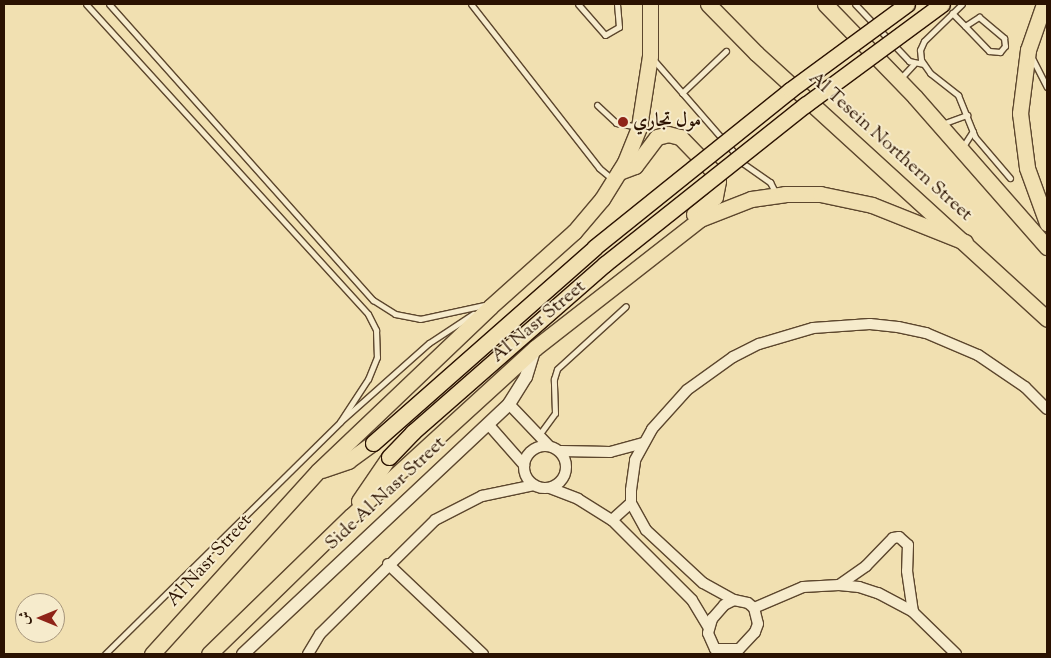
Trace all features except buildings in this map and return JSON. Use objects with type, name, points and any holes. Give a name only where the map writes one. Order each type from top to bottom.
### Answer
[{"type":"main road","name":"Al Nasr Street","points":[[152,654],[318,471],[492,304],[574,232],[617,177],[639,127],[650,56],[650,4]]},
{"type":"main road","name":"Al Tesein Northern Street","points":[[708,4],[756,53],[965,242],[1047,319]]},
{"type":"main road","points":[[825,4],[940,124],[1047,247]]},
{"type":"main road","points":[[318,471],[348,461],[373,443],[595,246],[790,90],[907,4]]},
{"type":"main road","points":[[351,516],[389,457],[508,347],[613,258],[805,105],[947,8]]},
{"type":"main road","points":[[1044,11],[1028,50],[1021,97],[1021,129],[1027,168],[1047,223]]},
{"type":"main road","points":[[617,177],[635,166],[652,140],[668,134],[685,140],[713,171],[718,186],[715,197],[677,226],[670,240]]},
{"type":"main road","name":"Al Nasr Street","points":[[209,654],[351,516],[535,348],[670,240],[717,211],[776,195],[820,194],[855,200],[933,226],[965,242]]},
{"type":"street","points":[[734,600],[718,612],[709,628],[709,639],[714,652],[739,649],[751,639],[758,624],[754,608],[748,603],[734,600],[689,572],[646,530],[631,503],[632,475],[643,443],[687,390],[734,357],[786,335],[841,325],[898,327],[952,342],[1002,369],[1047,409]]},
{"type":"street","name":"Side Al Nasr Street","points":[[248,652],[509,404],[526,377],[535,348]]},
{"type":"street","points":[[509,404],[548,445],[560,451],[610,452],[643,443]]},
{"type":"street","points":[[488,424],[524,465],[525,473],[534,485]]},
{"type":"street","points":[[524,465],[532,450],[548,445]]},
{"type":"street","points":[[550,488],[564,477],[566,459],[560,451]]},
{"type":"street","points":[[308,654],[320,634],[420,531],[450,511],[482,496],[534,485],[550,488],[578,499],[612,520],[692,600],[709,628]]},
{"type":"street","points":[[612,520],[631,503]]},
{"type":"street","points":[[839,585],[866,566],[892,538],[899,537],[908,545],[907,571],[913,612]]},
{"type":"street","points":[[388,564],[484,654]]},
{"type":"street","points":[[754,608],[786,592],[839,585],[878,593],[913,612],[956,654]]},
{"type":"lane","points":[[86,4],[368,314],[376,330],[377,357],[368,379],[340,422]]},
{"type":"lane","points":[[109,4],[373,300],[395,314],[420,319],[492,304]]},
{"type":"lane","points":[[471,4],[599,168],[617,177]]},
{"type":"lane","points":[[578,4],[605,35],[620,25],[617,4]]},
{"type":"lane","points":[[855,4],[914,64],[922,64],[958,95],[973,131],[1010,178]]},
{"type":"lane","points":[[922,64],[922,46],[947,8],[962,4]]},
{"type":"lane","points":[[947,8],[989,51],[996,53],[1003,49],[1004,38],[982,18],[972,20],[965,26]]},
{"type":"lane","points":[[1028,50],[1047,87]]},
{"type":"lane","points":[[682,93],[726,51]]},
{"type":"lane","points":[[650,56],[744,164],[770,182],[776,195]]},
{"type":"lane","points":[[899,80],[914,64]]},
{"type":"lane","points":[[597,105],[616,123],[639,127]]},
{"type":"lane","points":[[940,124],[967,116]]},
{"type":"lane","points":[[962,149],[973,131]]},
{"type":"lane","points":[[105,654],[340,422],[429,343],[492,304]]},
{"type":"lane","points":[[539,435],[555,413],[554,380],[557,369],[626,306]]},
{"type":"place","name":"مول تجاري","points":[[623,122]]}]
